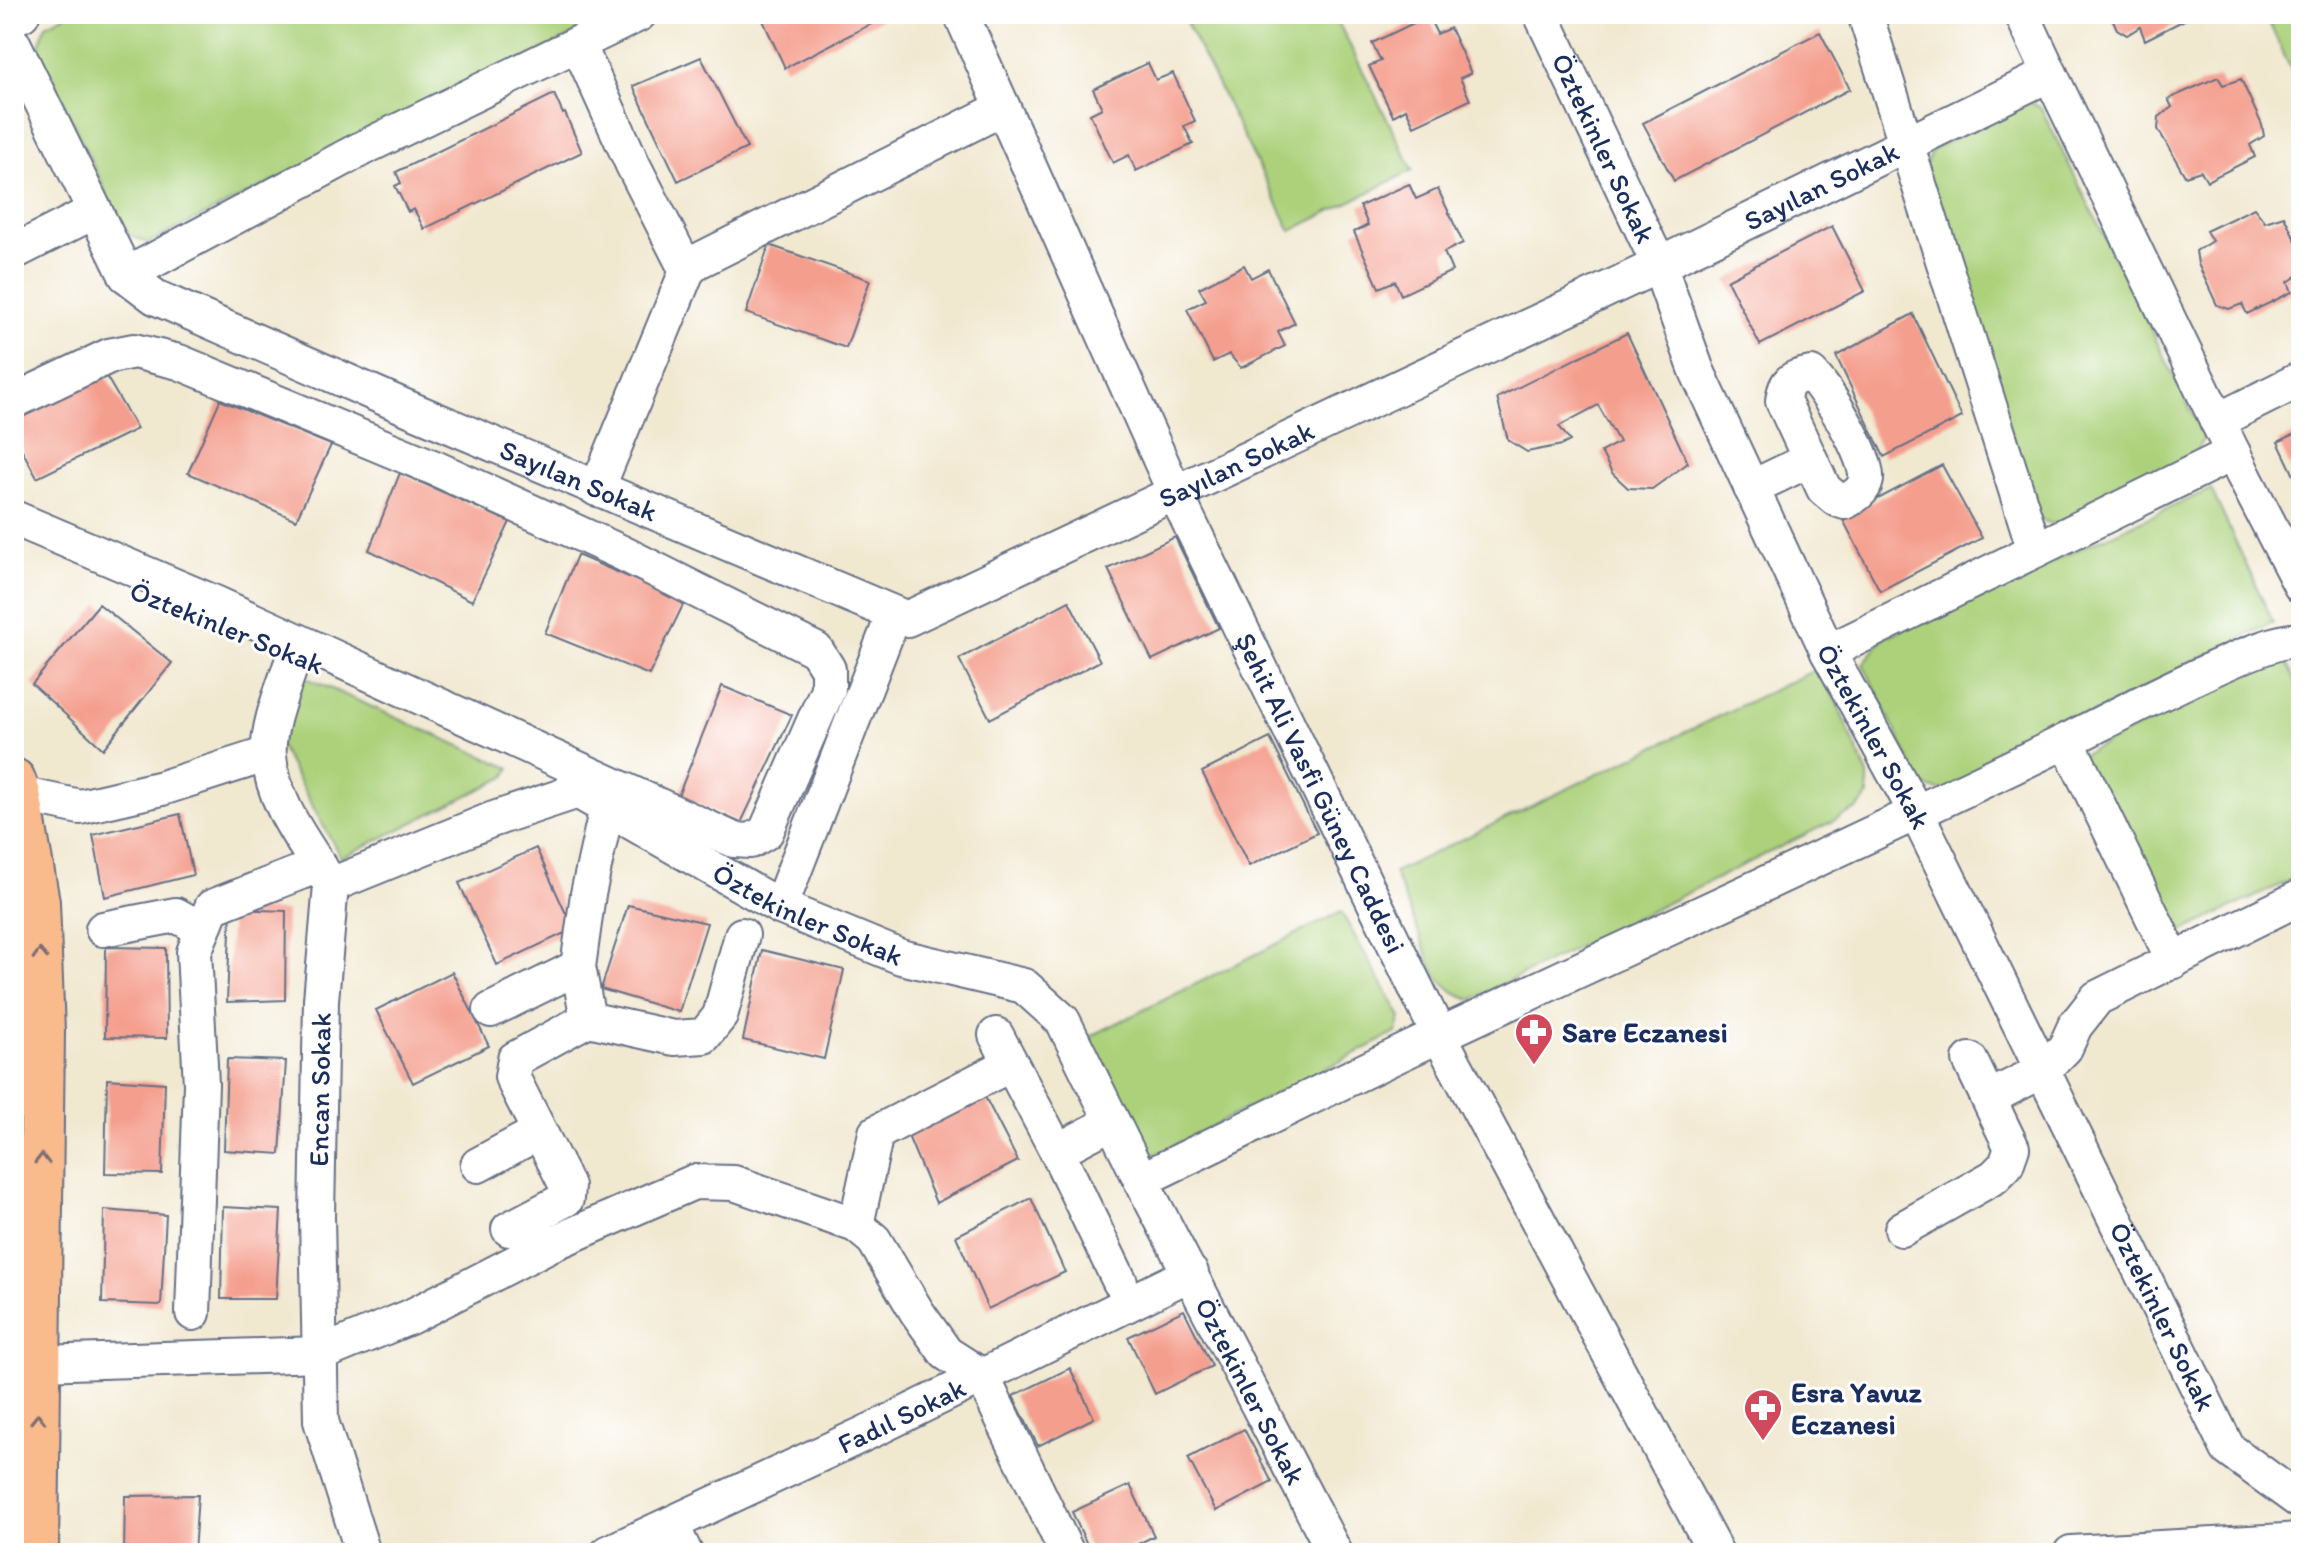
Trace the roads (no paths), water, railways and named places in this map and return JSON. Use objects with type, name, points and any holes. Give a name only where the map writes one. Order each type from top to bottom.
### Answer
[{"type":"main road","points":[[16,787],[38,902],[43,1032],[37,1553]]},
{"type":"street","points":[[14,18],[22,14]]},
{"type":"street","points":[[126,275],[361,149],[639,14]]},
{"type":"street","name":"Şehit Ali Vasfi Güney Caddesi","points":[[961,14],[1176,495],[1439,1035],[1716,1553]]},
{"type":"street","name":"Öztekinler Sokak","points":[[1541,14],[1659,265],[1697,371],[1828,652],[1917,814],[2228,1449],[2301,1502]]},
{"type":"street","points":[[1865,14],[2035,550]]},
{"type":"street","points":[[2022,14],[2217,421],[2301,586]]},
{"type":"street","points":[[578,44],[633,165],[687,271]]},
{"type":"street","name":"Sayılan Sokak","points":[[14,45],[126,275],[155,297],[597,489],[907,619],[1659,265],[2050,74]]},
{"type":"street","points":[[597,489],[687,271],[696,262],[1003,108]]},
{"type":"street","points":[[14,252],[95,211]]},
{"type":"street","points":[[14,401],[109,356],[134,351],[179,362],[437,469],[620,552],[816,650],[828,669],[828,689],[766,832],[751,841],[734,840],[217,604],[14,518]]},
{"type":"street","points":[[2217,421],[2301,379]]},
{"type":"street","points":[[1828,652],[2233,453]]},
{"type":"street","points":[[1751,488],[1809,460]]},
{"type":"street","name":"Öztekinler Sokak","points":[[14,536],[97,574],[295,653],[394,698],[593,799],[780,907],[901,957],[1024,986],[1063,1021],[1141,1180],[1335,1553]]},
{"type":"street","points":[[780,907],[894,614]]},
{"type":"street","points":[[1141,1180],[1439,1035],[1917,814],[2261,649],[2301,641]]},
{"type":"street","points":[[295,653],[273,722],[268,754],[280,803],[325,875]]},
{"type":"street","points":[[2067,741],[2174,961]]},
{"type":"street","points":[[16,787],[80,807],[162,788],[268,754]]},
{"type":"street","points":[[193,1313],[201,1084],[194,952],[212,907],[325,875],[491,820],[593,799],[588,894],[578,967],[588,1019]]},
{"type":"street","name":"Encan Sokak","points":[[325,875],[317,1217],[321,1421],[363,1553]]},
{"type":"street","points":[[1989,1098],[2042,1071],[2065,1048],[2075,1026],[2097,998],[2301,897]]},
{"type":"street","points":[[103,929],[176,915],[203,930]]},
{"type":"street","points":[[509,1229],[566,1199],[567,1186],[512,1077],[515,1059],[588,1019],[674,1038],[704,1036],[720,1016],[742,935]]},
{"type":"street","points":[[491,1010],[578,967]]},
{"type":"street","points":[[856,1225],[876,1133],[1004,1049],[1120,1282]]},
{"type":"street","points":[[1902,1229],[1994,1177],[2006,1165],[2012,1148],[1970,1060]]},
{"type":"street","points":[[1057,1151],[1112,1122]]},
{"type":"street","points":[[478,1165],[539,1132]]},
{"type":"street","points":[[39,1363],[320,1354],[410,1317],[549,1245],[694,1182],[734,1183],[856,1225],[874,1240],[917,1312],[946,1353],[982,1376],[1067,1553]]},
{"type":"street","name":"Fadıl Sokak","points":[[608,1553],[678,1538],[982,1376],[1191,1273]]},
{"type":"street","points":[[2071,1553],[2301,1540]]},
{"type":"place","name":"Sare Eczanesi","points":[[1534,1066]]},
{"type":"place","name":"Esra Yavuz Eczanesi","points":[[1763,1442]]}]
